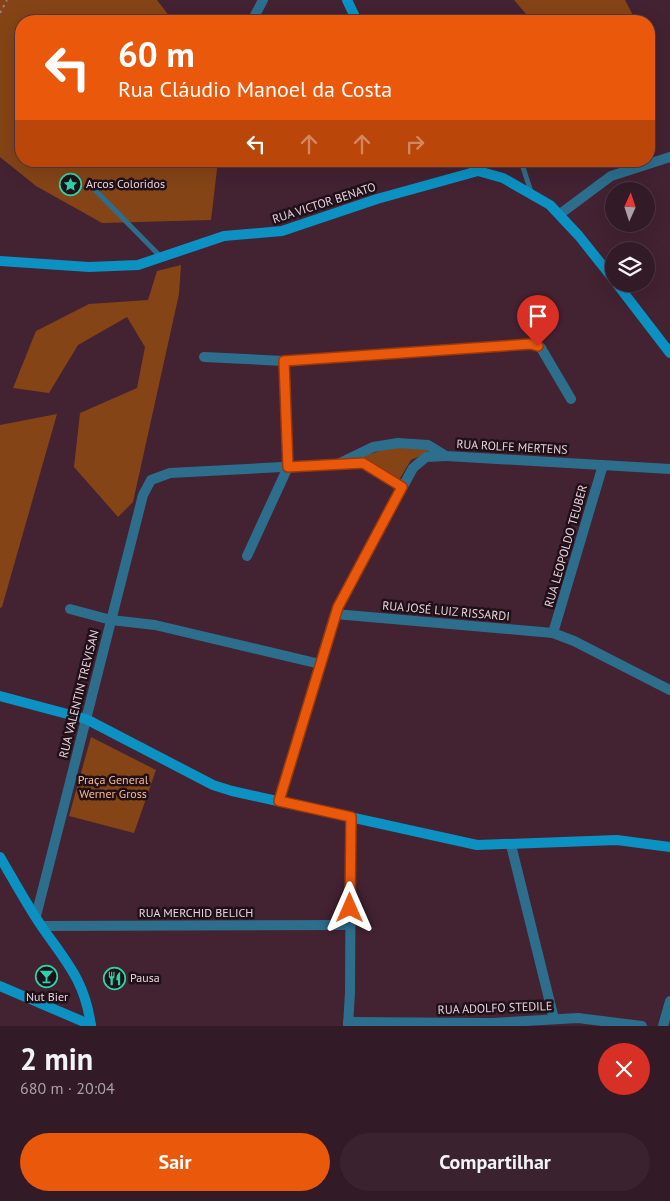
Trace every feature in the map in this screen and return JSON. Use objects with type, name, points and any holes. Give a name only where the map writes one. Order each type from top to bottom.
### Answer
[{"type":"street","points":[[255,15],[263,0]]},
{"type":"street","points":[[347,0],[354,15]]},
{"type":"street","points":[[655,162],[670,157]]},
{"type":"street","points":[[474,167],[478,171],[497,176],[531,192],[560,214],[605,269]]},
{"type":"street","points":[[560,214],[611,176],[639,167]]},
{"type":"street","name":"RUA VICTOR BENATO","points":[[0,261],[107,267],[138,265],[162,259],[224,236],[282,231],[378,199],[478,171]]},
{"type":"street","points":[[623,292],[670,353]]},
{"type":"street","points":[[204,357],[284,361],[535,344],[541,348],[571,399]]},
{"type":"street","points":[[247,556],[288,467],[284,361]]},
{"type":"street","name":"RUA ROLFE MERTENS","points":[[152,480],[170,473],[338,464],[373,447],[398,443],[428,445],[446,456],[670,469]]},
{"type":"street","points":[[279,801],[335,614],[413,468],[420,460],[432,456],[446,456]]},
{"type":"street","points":[[338,464],[363,463],[402,487]]},
{"type":"street","name":"RUA LEOPOLDO TEUBER","points":[[554,633],[603,465]]},
{"type":"street","name":"RUA VALENTIN TREVISAN","points":[[36,916],[143,494],[152,480]]},
{"type":"street","points":[[70,609],[111,620],[155,625],[320,664]]},
{"type":"street","name":"RUA JOSÉ LUIZ RISSARDI","points":[[335,614],[554,633],[574,641],[670,690]]},
{"type":"street","points":[[0,696],[86,719],[213,785],[279,801],[467,843],[489,846],[617,840],[670,847]]},
{"type":"street","points":[[348,1024],[351,817]]},
{"type":"street","points":[[512,845],[554,1019]]},
{"type":"street","points":[[0,858],[82,986],[91,1026]]},
{"type":"street","name":"RUA MERCHID BELICH","points":[[42,926],[350,925]]},
{"type":"street","points":[[0,986],[91,1026]]},
{"type":"street","points":[[663,1026],[670,1000]]},
{"type":"street","name":"RUA ADOLFO STEDILE","points":[[348,1024],[504,1024],[554,1019],[589,1019],[642,1026]]},
{"type":"lane","points":[[523,167],[531,192]]},
{"type":"lane","points":[[92,188],[162,259]]},
{"type":"path","points":[[0,13],[7,0]]},
{"type":"green space","points":[[0,0],[157,0],[168,15],[15,15],[15,167],[217,167],[211,220],[102,223],[36,186],[0,157]]},
{"type":"green space","points":[[514,0],[625,0],[633,15],[527,15]]},
{"type":"green space","points":[[181,265],[179,294],[133,502],[118,517],[74,467],[80,413],[137,388],[145,347],[127,317],[78,345],[49,393],[13,388],[36,331],[89,304],[148,300],[157,271]]},
{"type":"green space","points":[[57,414],[2,607],[0,608],[0,425]]},
{"type":"green space","points":[[393,447],[426,449],[429,452],[411,460],[399,480],[369,460],[356,458]]},
{"type":"green space","name":"Praça General Werner Gross","points":[[91,737],[156,770],[134,833],[69,816]]},
{"type":"place","name":"Arcos Coloridos","points":[[70,184]]},
{"type":"place","name":"Nut Bier","points":[[47,976]]},
{"type":"place","name":"Pausa","points":[[114,978]]},
{"type":"route","points":[[350,908],[351,817],[279,801],[335,614],[402,487],[363,463],[288,467],[284,361],[531,344],[538,346]]}]
